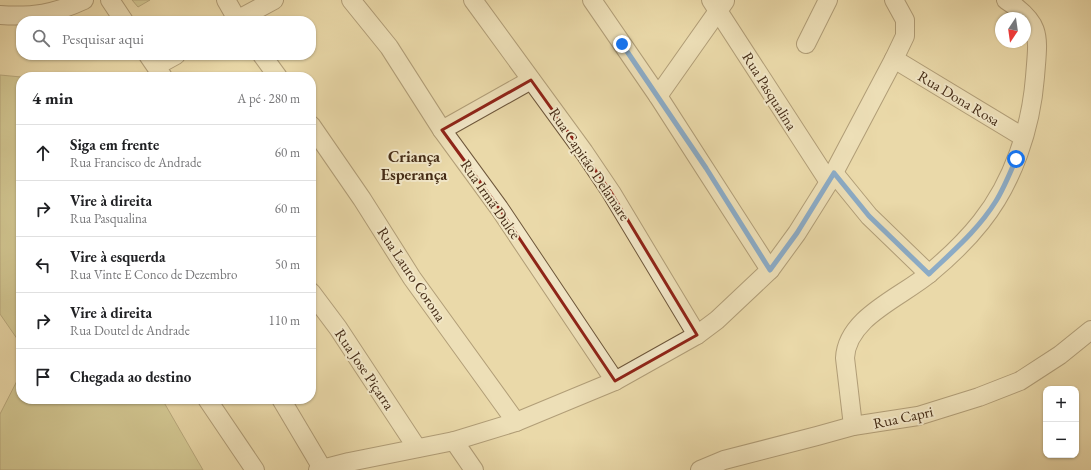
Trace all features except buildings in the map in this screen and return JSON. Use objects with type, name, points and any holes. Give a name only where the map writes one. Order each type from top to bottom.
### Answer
[{"type":"street","points":[[0,15],[43,15],[64,9],[84,0]]},
{"type":"street","points":[[110,0],[121,16]]},
{"type":"street","points":[[226,0],[235,16]]},
{"type":"street","points":[[244,16],[274,0]]},
{"type":"street","name":"Rua Irmã Dulce","points":[[351,0],[389,47],[442,130],[499,208],[615,381]]},
{"type":"street","name":"Rua Capitão Delamare","points":[[473,0],[611,192],[697,335]]},
{"type":"street","points":[[592,0],[658,96],[770,270]]},
{"type":"street","points":[[806,44],[828,0]]},
{"type":"street","points":[[284,404],[320,469],[454,441],[516,422],[615,381],[697,335],[743,297],[770,270],[797,233],[832,178],[905,36],[905,20],[894,0]]},
{"type":"street","points":[[853,426],[846,358],[846,350],[850,339],[858,328],[883,305],[929,274],[965,240],[996,200],[1007,180],[1023,137],[1033,100],[1038,40],[1032,22],[1022,11],[1006,0]]},
{"type":"street","points":[[658,96],[719,3]]},
{"type":"street","name":"Rua Pasqualina","points":[[719,3],[832,178],[929,274]]},
{"type":"street","name":"Rua Dona Rosa","points":[[894,59],[1023,137]]},
{"type":"street","points":[[156,66],[167,60]]},
{"type":"street","points":[[266,60],[274,72]]},
{"type":"street","points":[[442,130],[531,80]]},
{"type":"street","name":"Rua Lauro Corona","points":[[316,132],[362,199],[412,278],[516,422]]},
{"type":"street","name":"Rua Jose Piçarra","points":[[316,299],[342,334],[418,448]]},
{"type":"street","name":"Rua Capri","points":[[700,470],[724,460],[853,426],[918,416],[979,397],[1020,381],[1060,355],[1091,330]]},
{"type":"street","points":[[210,404],[255,470]]},
{"type":"street","points":[[454,441],[474,470]]},
{"type":"highlighted area","points":[[531,80],[611,192],[697,335],[615,381],[499,208],[442,130]]},
{"type":"shaded area","points":[[132,0],[150,0],[138,7]]},
{"type":"shaded area","points":[[0,75],[16,77],[16,337],[0,314]]},
{"type":"shaded area","points":[[16,383],[16,404],[165,404],[203,470],[0,470],[0,414]]},
{"type":"district","name":"Criança Esperança","points":[[414,165]]},
{"type":"route","points":[[622,44],[706,168],[770,270],[797,233],[834,173],[869,216],[929,274],[965,240],[981,222],[996,200],[1016,159]]}]
